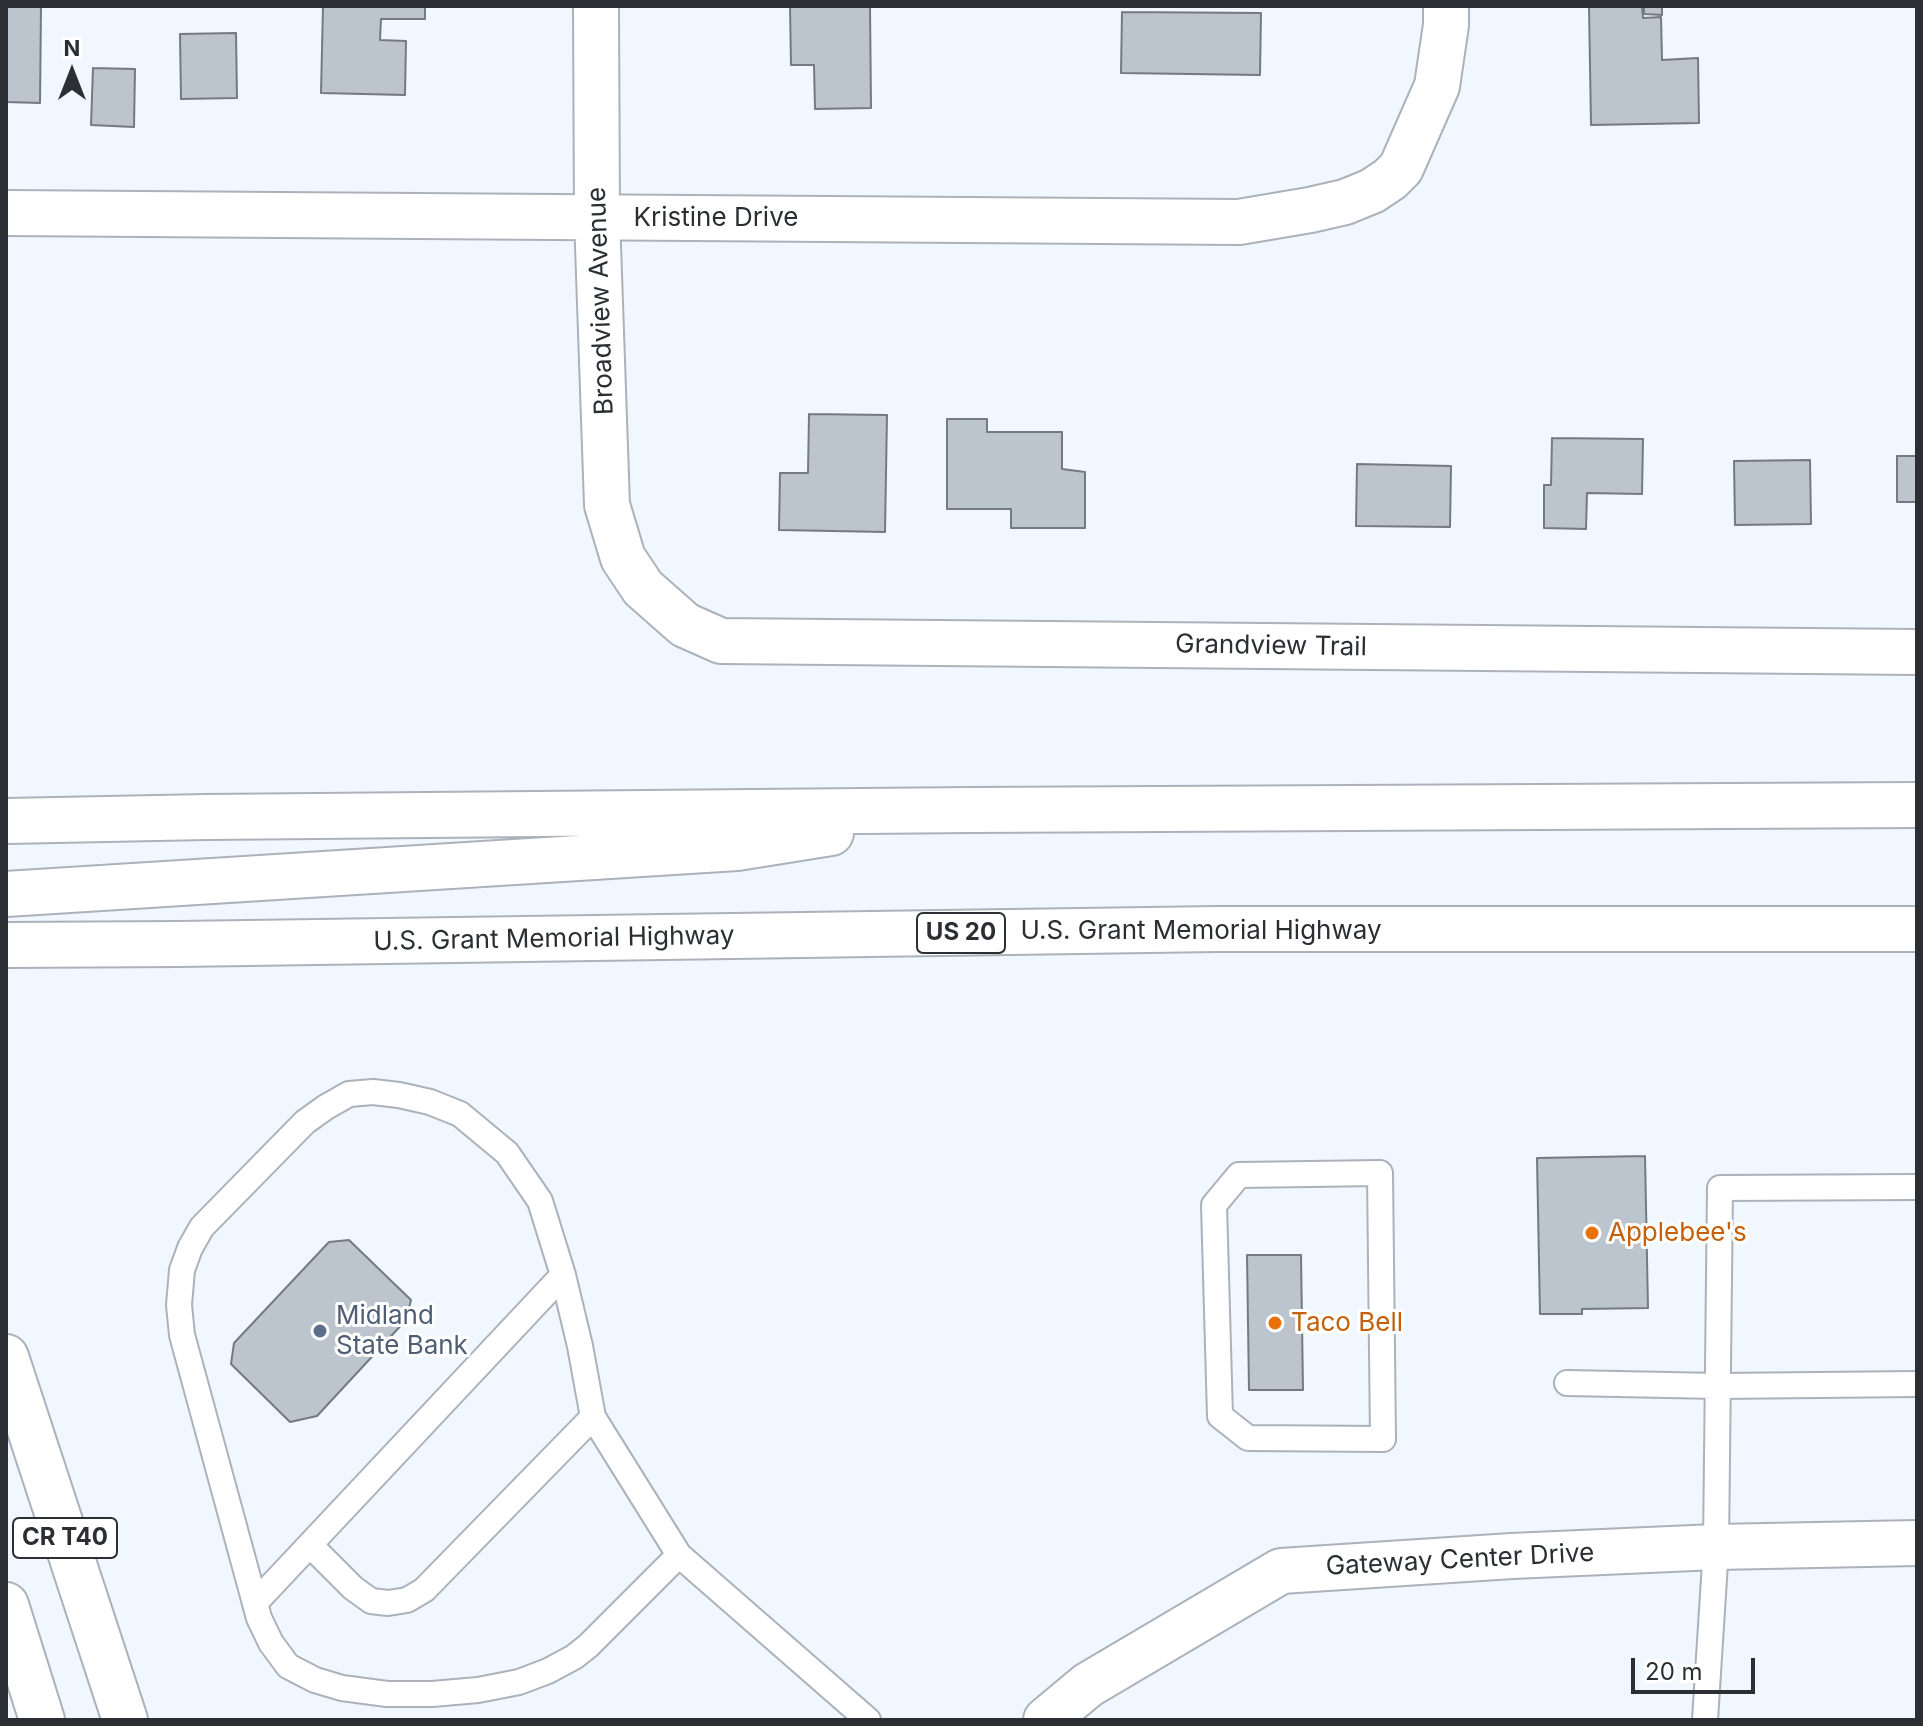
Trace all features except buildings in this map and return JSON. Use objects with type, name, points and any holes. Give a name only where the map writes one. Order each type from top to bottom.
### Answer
[{"type":"main road","name":"Broadview Avenue","points":[[596,6],[597,217],[607,505],[623,558],[643,588]]},
{"type":"main road","name":"Kristine Drive","points":[[6,213],[1239,222],[1345,202],[1372,191],[1401,168],[1437,86],[1446,6]]},
{"type":"main road","name":"Grandview Trail","points":[[643,588],[685,625],[721,641],[1917,652]]},
{"type":"main road","points":[[6,821],[972,810],[1917,805]]},
{"type":"main road","points":[[6,894],[737,848],[972,810]]},
{"type":"main road","name":"U.S. Grant Memorial Highway","points":[[6,945],[1218,929],[1917,929]]},
{"type":"main road","name":"CR T40","points":[[6,1357],[125,1720]]},
{"type":"main road","name":"Gateway Center Drive","points":[[1046,1720],[1088,1685],[1281,1571],[1716,1547],[1917,1543]]},
{"type":"main road","points":[[6,1605],[42,1720]]},
{"type":"lane","points":[[679,1555],[588,1646],[548,1671],[519,1682],[478,1690],[387,1694],[342,1688],[315,1680],[288,1666],[271,1643],[259,1618],[182,1335],[179,1305],[182,1270],[202,1227],[305,1122],[349,1094],[386,1093],[430,1102],[460,1114],[507,1153],[540,1201],[563,1275],[593,1417],[679,1555],[868,1720]]},
{"type":"lane","points":[[1380,1173],[1383,1439],[1248,1438],[1220,1416],[1214,1205],[1239,1175],[1380,1173]]},
{"type":"lane","points":[[1705,1720],[1716,1547],[1720,1188],[1917,1187]]},
{"type":"lane","points":[[255,1603],[563,1275]]},
{"type":"lane","points":[[1567,1383],[1718,1386],[1917,1384]]},
{"type":"lane","points":[[310,1545],[353,1588],[371,1601],[388,1603],[407,1600],[424,1590],[593,1417]]},
{"type":"place","name":"Applebee's","points":[[1592,1233]]},
{"type":"place","name":"Taco Bell","points":[[1275,1323]]},
{"type":"place","name":"Midland State Bank","points":[[320,1331]]}]
